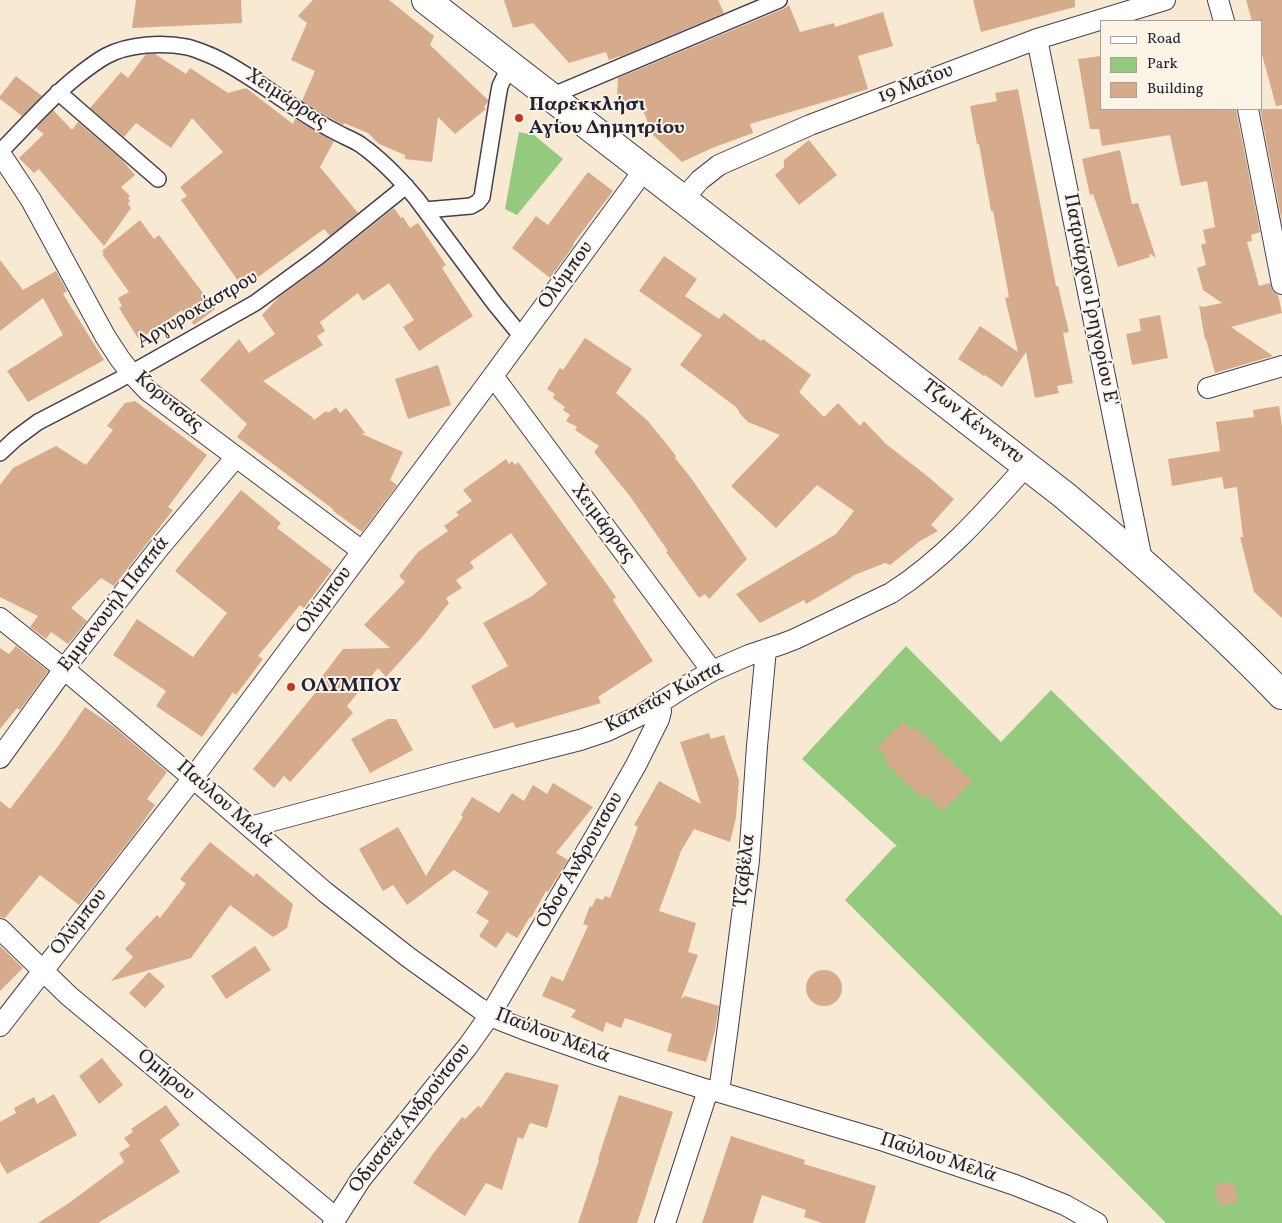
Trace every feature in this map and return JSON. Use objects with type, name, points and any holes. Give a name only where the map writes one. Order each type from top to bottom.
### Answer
[{"type":"main road","name":"Τζων Κέννεντυ","points":[[426,0],[1064,495],[1142,560],[1242,653],[1282,695]]},
{"type":"street","points":[[551,96],[779,0]]},
{"type":"street","name":"19 Μαΐου","points":[[683,200],[694,185],[719,165],[810,125],[1037,39],[1165,0]]},
{"type":"street","points":[[1218,0],[1224,20]]},
{"type":"street","name":"Πατριάρχου Γρηγορίου Ε'","points":[[1037,39],[1142,560]]},
{"type":"street","name":"Χειμάρρας","points":[[0,153],[58,92],[92,64],[107,55],[120,50],[141,46],[164,45],[189,48],[212,56],[240,71],[300,111],[362,146],[377,158],[406,186],[522,337]]},
{"type":"street","points":[[425,210],[471,206],[482,197],[500,86],[510,65]]},
{"type":"street","points":[[58,92],[158,179]]},
{"type":"street","points":[[1248,110],[1282,284]]},
{"type":"street","name":"Κορυτσάς","points":[[0,153],[31,200],[105,336],[131,373],[148,391],[362,551]]},
{"type":"street","name":"Ολύμπου","points":[[0,1026],[193,778],[494,376],[644,170]]},
{"type":"street","name":"Αργυροκάστρου","points":[[0,454],[15,439],[38,422],[131,373],[256,303],[318,257],[406,186]]},
{"type":"street","points":[[1208,388],[1282,366]]},
{"type":"street","name":"Χειμάρρας","points":[[494,376],[712,671]]},
{"type":"street","name":"Εμμανουήλ Παππά","points":[[0,758],[64,669],[159,548],[236,457]]},
{"type":"street","name":"Καπετάν Κώττα","points":[[250,827],[580,740],[618,727],[712,671],[749,655],[795,639],[891,593],[934,562],[963,535],[1027,466]]},
{"type":"street","name":"Παύλου Μελά","points":[[0,618],[64,669],[356,918],[462,997],[490,1015],[512,1026],[591,1053],[874,1138],[1015,1185],[1065,1205],[1097,1223]]},
{"type":"street","name":"Τζαβέλα","points":[[665,1223],[713,1091],[728,1026],[748,860],[766,649]]},
{"type":"street","name":"Οδοσ Ανδρουτσου","points":[[490,1015],[636,765],[659,719],[661,710],[658,704]]},
{"type":"street","name":"Ομήρου","points":[[0,929],[43,971],[110,1031],[335,1220]]},
{"type":"street","name":"Οδυσσέα Ανδρούτσου","points":[[335,1220],[361,1179],[468,1046],[490,1015]]},
{"type":"green space","points":[[519,132],[534,135],[563,159],[517,215],[505,209]]},
{"type":"green space","points":[[906,646],[1001,742],[1051,690],[1282,916],[1282,1223],[1166,1223],[845,900],[897,846],[802,759]]},
{"type":"building","points":[[136,0],[241,0],[242,23],[132,28]]},
{"type":"building","points":[[313,0],[389,0],[434,36],[430,45],[488,100],[484,107],[486,109],[455,134],[438,117],[432,162],[405,159],[405,155],[379,144],[368,133],[344,123],[343,125],[313,108],[302,101],[315,71],[291,60],[307,23],[298,16]]},
{"type":"building","points":[[504,0],[718,0],[724,13],[620,57],[609,60],[606,52],[569,63],[533,23],[513,28]]},
{"type":"building","points":[[973,0],[1075,0],[1075,7],[981,32]]},
{"type":"building","points":[[1246,0],[1282,0],[1282,105],[1276,106],[1262,55],[1262,20],[1252,20]]},
{"type":"building","points":[[789,5],[800,32],[834,23],[835,27],[883,12],[893,46],[858,56],[868,89],[750,124],[753,133],[712,148],[682,162],[653,135],[642,108],[629,109],[621,104],[617,95],[618,78]]},
{"type":"building","points":[[146,54],[155,54],[186,74],[190,68],[228,93],[246,88],[293,124],[295,119],[334,141],[320,167],[358,213],[330,236],[324,229],[243,288],[181,200],[187,196],[180,187],[223,152],[192,118],[171,148],[136,123],[124,137],[90,108],[121,72],[128,78]]},
{"type":"building","points":[[1100,56],[1100,110],[1236,110],[1260,232],[1251,235],[1252,241],[1247,242],[1259,286],[1270,283],[1273,291],[1278,295],[1282,313],[1231,327],[1273,356],[1215,373],[1205,340],[1199,305],[1202,307],[1222,303],[1203,290],[1197,268],[1206,265],[1201,245],[1206,243],[1203,230],[1215,227],[1207,181],[1181,186],[1170,135],[1102,146],[1099,129],[1090,129],[1078,59]]},
{"type":"building","points":[[16,76],[42,96],[22,116],[0,99],[0,96]]},
{"type":"building","points":[[1018,89],[1056,286],[1058,286],[1069,332],[1063,333],[1073,383],[1057,386],[1059,393],[1035,398],[1026,352],[1002,387],[958,359],[980,326],[1018,352],[1005,298],[1009,297],[993,211],[991,211],[970,106],[997,101],[995,93]]},
{"type":"building","points":[[1262,109],[1282,109],[1282,222],[1260,110]]},
{"type":"building","points":[[53,110],[72,130],[78,122],[122,160],[135,175],[121,187],[130,196],[128,204],[131,208],[104,246],[39,169],[34,173],[19,158],[44,134],[36,128]]},
{"type":"building","points":[[809,140],[837,175],[799,205],[775,175],[784,167],[784,160]]},
{"type":"building","points":[[1120,150],[1132,204],[1138,203],[1156,258],[1149,253],[1150,257],[1118,267],[1093,194],[1090,195],[1082,159]]},
{"type":"building","points":[[588,172],[613,191],[550,278],[512,248],[536,216],[548,225]]},
{"type":"building","points":[[394,208],[410,228],[418,223],[446,265],[442,268],[473,316],[419,351],[403,327],[414,320],[389,283],[363,301],[358,293],[320,322],[325,331],[317,336],[323,345],[263,381],[314,420],[326,411],[328,413],[336,407],[340,413],[346,408],[365,433],[362,434],[403,452],[390,480],[397,485],[362,532],[237,437],[247,424],[200,380],[239,339],[249,353],[275,334],[262,315],[279,297]]},
{"type":"building","points":[[140,220],[154,239],[159,235],[215,309],[194,325],[182,310],[139,340],[119,308],[122,306],[118,298],[129,292],[102,254],[104,253],[102,251]]},
{"type":"building","points":[[664,256],[697,279],[685,296],[719,319],[724,313],[811,375],[799,392],[824,417],[838,403],[860,426],[864,421],[886,444],[954,499],[931,525],[938,531],[920,541],[890,565],[885,563],[852,576],[806,604],[804,600],[760,623],[736,594],[836,534],[854,511],[817,485],[776,528],[731,486],[780,435],[748,422],[736,407],[680,365],[702,335],[639,291]]},
{"type":"building","points":[[0,260],[23,290],[56,271],[67,291],[63,294],[104,360],[28,402],[7,371],[63,335],[43,298],[0,331]]},
{"type":"building","points":[[1160,315],[1168,358],[1132,365],[1126,334],[1141,331],[1139,319]]},
{"type":"building","points":[[585,338],[632,369],[616,393],[648,421],[676,456],[675,458],[747,559],[709,599],[705,594],[699,598],[629,495],[594,452],[599,446],[575,430],[577,427],[566,421],[570,415],[563,410],[565,407],[553,398],[555,394],[547,389],[560,368],[563,370]]},
{"type":"building","points":[[438,365],[451,405],[408,419],[395,379]]},
{"type":"building","points":[[135,401],[207,455],[168,507],[173,510],[114,586],[101,578],[71,608],[87,621],[68,644],[51,632],[46,639],[30,627],[38,616],[0,597],[0,485],[13,468],[56,446],[86,465],[113,430],[107,426],[125,403]]},
{"type":"building","points":[[1279,406],[1282,427],[1282,618],[1254,592],[1240,537],[1243,537],[1237,487],[1224,489],[1222,477],[1172,486],[1168,459],[1220,451],[1216,422],[1254,417],[1253,410]]},
{"type":"building","points":[[506,459],[509,464],[512,461],[515,465],[518,462],[532,481],[616,597],[613,600],[653,661],[598,697],[601,703],[516,728],[513,722],[494,729],[471,686],[508,666],[483,623],[532,596],[547,584],[511,533],[470,562],[474,568],[456,580],[462,588],[446,598],[449,603],[423,636],[386,677],[378,668],[347,706],[353,713],[290,782],[284,776],[274,788],[253,769],[321,686],[317,683],[343,649],[390,648],[364,625],[405,582],[399,576],[418,552],[448,531],[444,526],[459,515],[456,512],[472,501],[463,490]]},
{"type":"building","points":[[241,490],[281,523],[277,528],[332,570],[304,608],[300,605],[258,656],[263,659],[236,695],[233,692],[202,737],[156,706],[166,691],[113,655],[137,619],[193,657],[227,613],[175,571]]},
{"type":"building","points":[[16,646],[48,671],[20,710],[17,708],[0,729],[0,648],[9,654]]},
{"type":"building","points":[[85,707],[113,726],[167,772],[147,799],[155,805],[79,905],[40,875],[5,918],[0,917],[0,801],[10,809],[59,745]]},
{"type":"building","points":[[388,719],[396,719],[413,750],[370,773],[351,739]]},
{"type":"building","points":[[903,722],[912,730],[915,727],[972,781],[943,811],[926,794],[922,798],[884,761],[887,757],[877,748]]},
{"type":"building","points":[[709,733],[711,739],[724,735],[739,780],[736,818],[730,842],[694,829],[681,851],[659,911],[696,923],[688,952],[698,955],[681,999],[685,996],[719,1006],[715,1031],[706,1062],[667,1051],[672,1034],[625,1018],[621,1028],[606,1022],[603,1032],[571,1017],[576,1010],[542,996],[551,976],[563,981],[588,926],[583,924],[590,906],[592,907],[596,898],[603,900],[605,896],[610,898],[638,827],[634,825],[659,781],[701,804],[680,742]]},
{"type":"building","points":[[553,783],[593,807],[556,853],[568,860],[548,892],[546,891],[531,918],[517,938],[507,932],[496,948],[479,936],[489,921],[476,913],[489,892],[454,870],[407,905],[393,885],[383,891],[359,849],[398,827],[426,876],[463,817],[461,815],[472,797],[499,813],[512,793],[524,801],[533,785],[547,794]]},
{"type":"building","points":[[210,842],[254,877],[256,873],[293,904],[287,928],[273,937],[230,905],[191,958],[111,981],[133,957],[125,949],[157,915],[160,918],[186,884],[180,879]]},
{"type":"building","points":[[0,946],[23,968],[0,991]]},
{"type":"building","points":[[255,946],[271,970],[226,999],[211,976]]},
{"type":"building","points":[[824,970],[836,976],[842,988],[836,1000],[824,1006],[812,1000],[806,988],[812,976]]},
{"type":"building","points":[[149,972],[165,986],[145,1008],[129,993]]},
{"type":"building","points":[[102,1058],[123,1085],[99,1104],[79,1076]]},
{"type":"building","points":[[506,1072],[559,1085],[547,1128],[530,1123],[523,1139],[518,1137],[502,1190],[486,1183],[465,1216],[413,1183],[462,1117],[465,1119],[478,1106],[481,1108]]},
{"type":"building","points":[[54,1094],[77,1135],[7,1174],[0,1162],[0,1122],[16,1113],[14,1108],[34,1097],[37,1104]]},
{"type":"building","points":[[619,1095],[673,1112],[637,1223],[578,1223],[599,1160]]},
{"type":"building","points":[[166,1105],[180,1125],[160,1140],[180,1172],[98,1223],[38,1223],[69,1203],[124,1162],[119,1153],[130,1146],[124,1138],[133,1132],[131,1129]]},
{"type":"building","points":[[731,1136],[805,1160],[804,1164],[876,1186],[865,1223],[822,1223],[804,1217],[806,1210],[762,1195],[753,1223],[702,1223]]},
{"type":"building","points":[[1234,1182],[1238,1202],[1219,1205],[1215,1185]]},
{"type":"place","name":"Παρεκκλήσι Αγίου Δημητρίου","points":[[519,118]]},
{"type":"place","name":"ΟΛΥΜΠΟΥ","points":[[291,687]]}]
